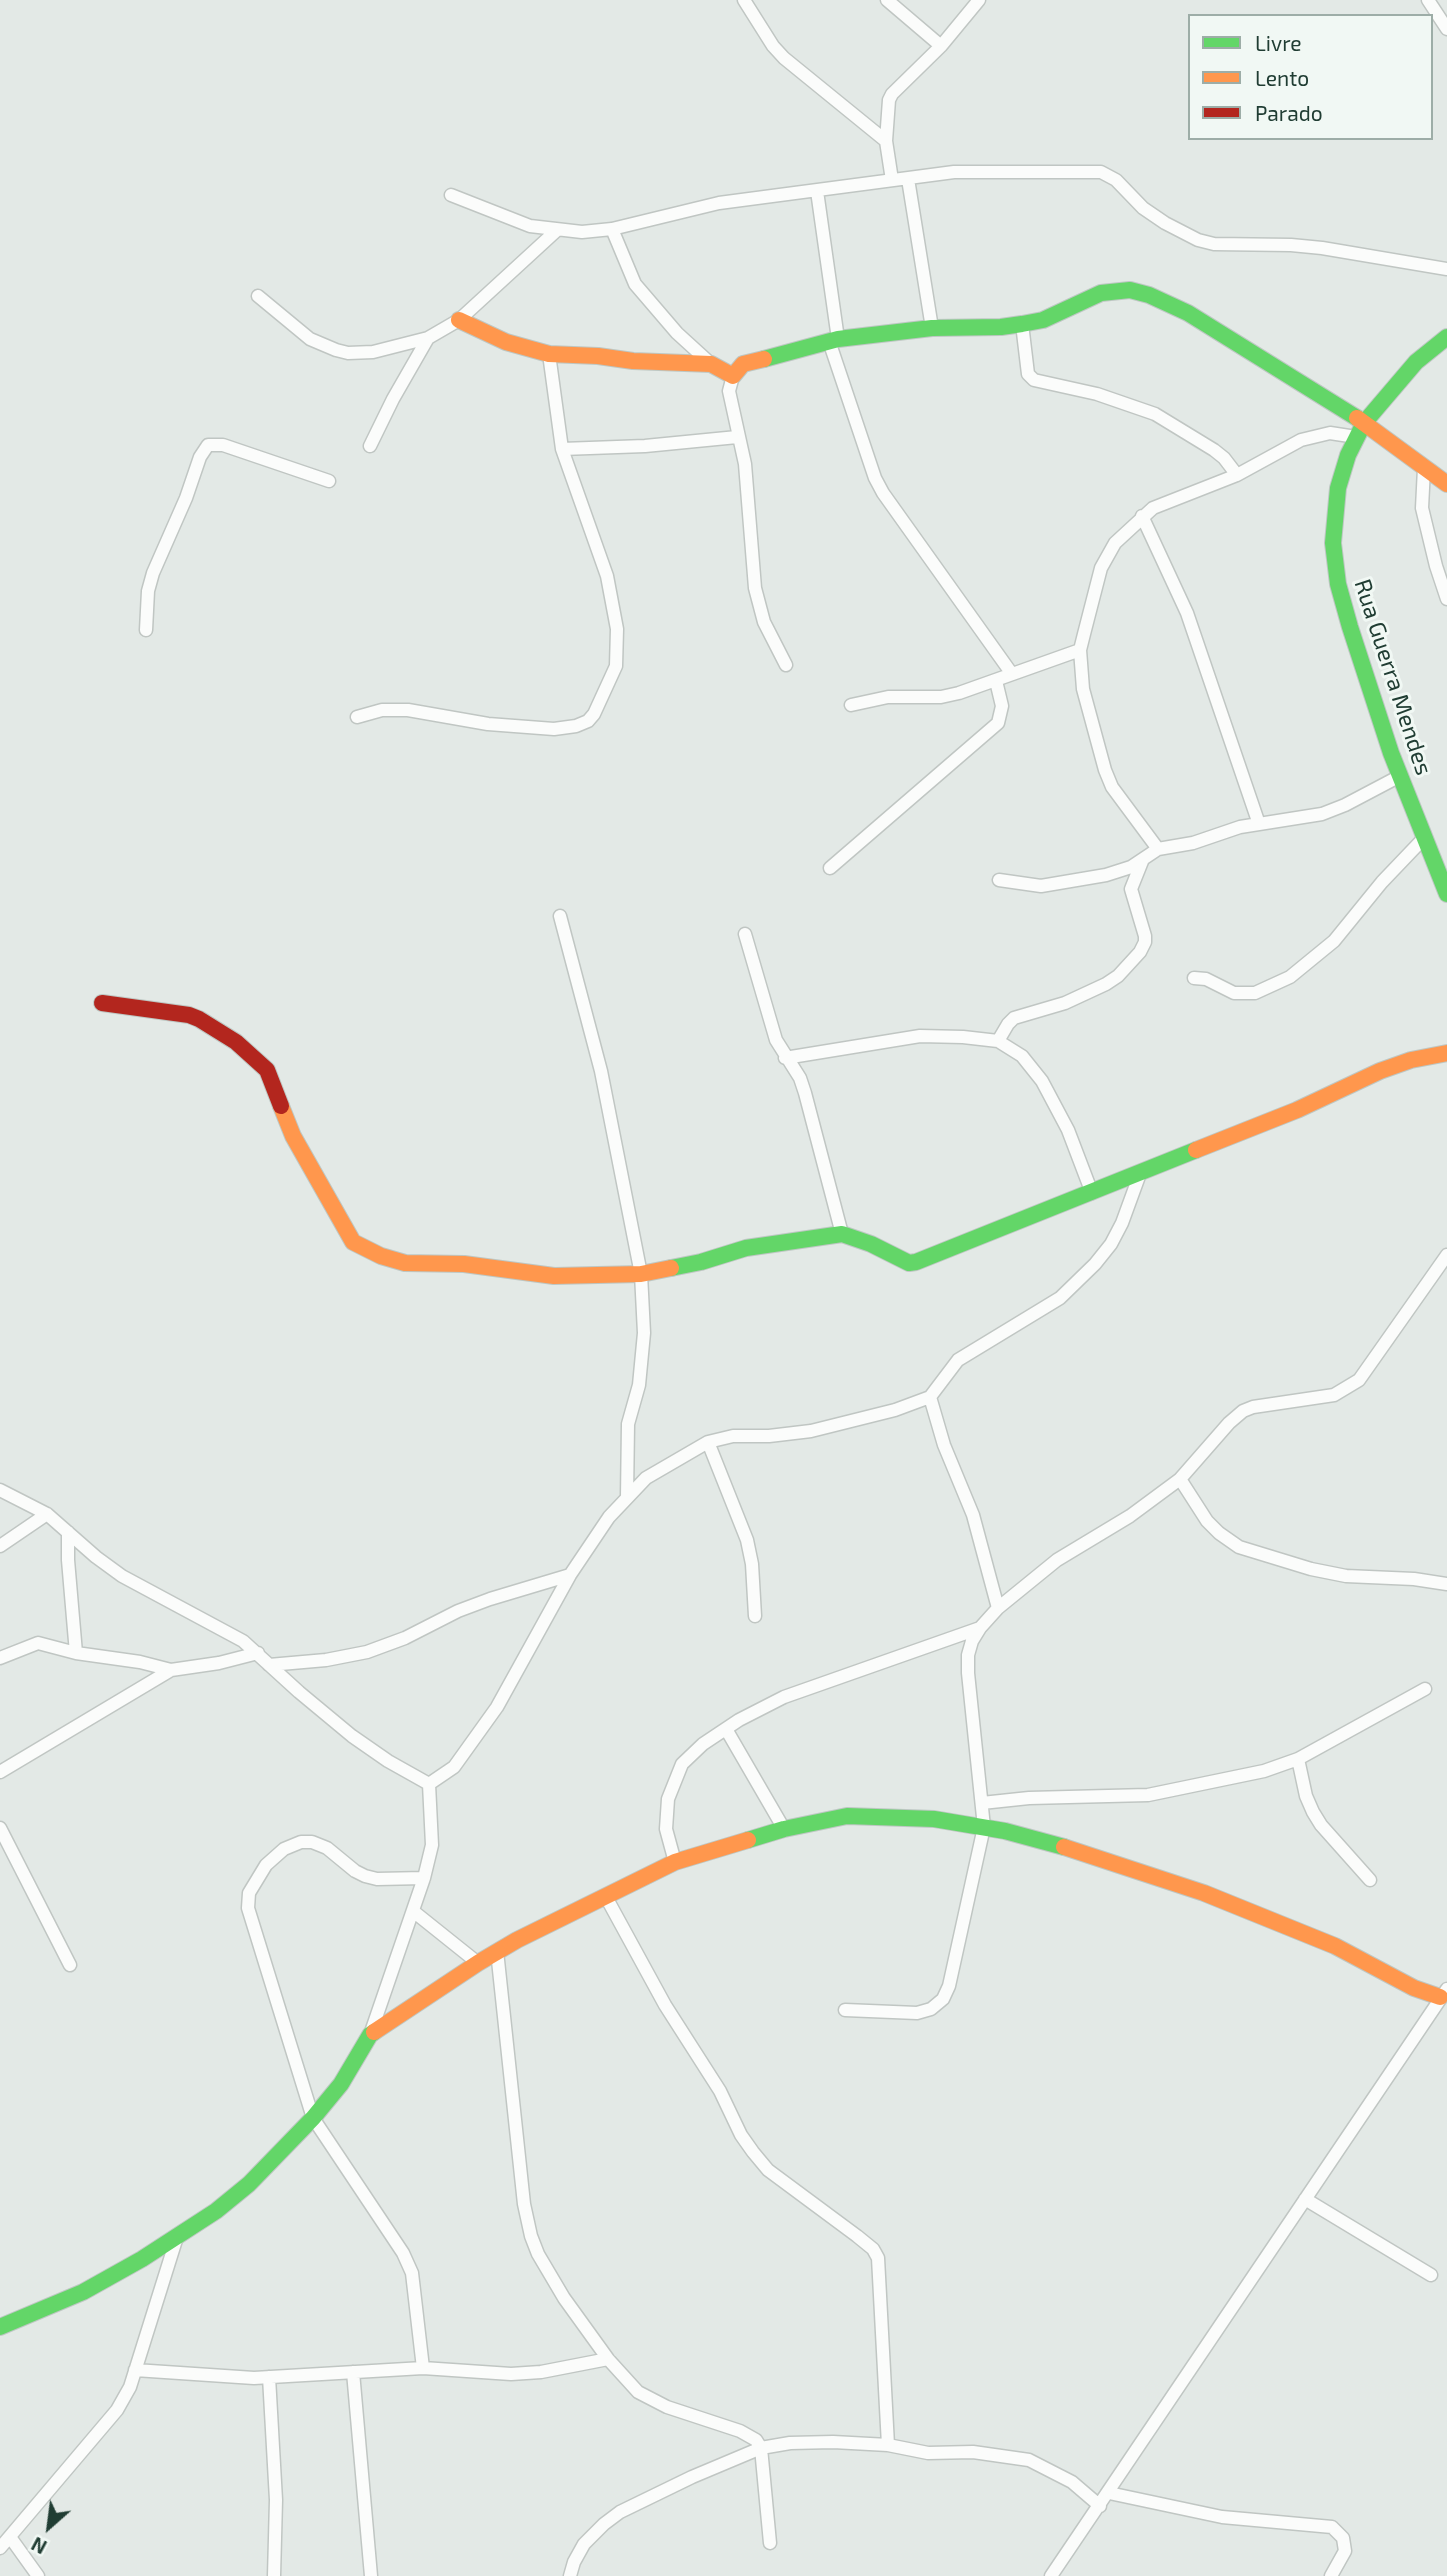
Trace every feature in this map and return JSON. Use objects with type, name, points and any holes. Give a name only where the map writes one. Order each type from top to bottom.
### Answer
[{"type":"street","points":[[744,0],[785,58],[886,141]]},
{"type":"street","points":[[887,0],[941,46]]},
{"type":"street","points":[[892,180],[886,141],[888,106],[892,94],[941,46],[979,0]]},
{"type":"street","points":[[1428,0],[1447,27]]},
{"type":"street","points":[[451,195],[512,220],[556,231],[582,232],[612,229],[719,204],[954,172],[1101,172],[1116,180],[1143,208],[1198,240],[1214,244],[1291,244],[1447,269]]},
{"type":"street","points":[[908,178],[932,328]]},
{"type":"street","points":[[817,191],[833,340],[874,478],[1012,674]]},
{"type":"street","points":[[612,229],[635,284],[677,333],[711,364],[733,376]]},
{"type":"street","points":[[258,296],[310,339],[335,351],[361,354],[373,352],[428,338],[459,320],[556,231]]},
{"type":"street","points":[[786,665],[764,622],[758,603],[746,478],[729,391],[733,376],[743,364],[833,340],[932,328],[1022,324],[1043,320],[1114,290],[1130,290],[1149,295],[1188,313],[1360,430],[1447,484]]},
{"type":"street","points":[[459,320],[506,342],[549,354],[711,364]]},
{"type":"street","points":[[1022,324],[1028,374],[1034,380],[1097,394],[1155,414],[1214,450],[1237,475]]},
{"type":"street","name":"Rua Guerra Mendes","points":[[1447,337],[1416,362],[1360,430],[1338,488],[1333,542],[1335,566],[1350,627],[1400,776],[1424,838],[1443,872],[1447,894]]},
{"type":"street","points":[[370,446],[428,338]]},
{"type":"street","points":[[357,717],[383,710],[408,710],[488,724],[555,729],[576,726],[588,721],[594,714],[615,666],[617,629],[607,576],[562,449],[549,354]]},
{"type":"street","points":[[1158,849],[1112,787],[1083,689],[1080,650],[1107,555],[1115,543],[1153,508],[1237,475],[1301,440],[1322,433],[1360,430]]},
{"type":"street","points":[[562,449],[645,446],[737,437]]},
{"type":"street","points":[[146,631],[148,591],[153,573],[183,507],[200,457],[208,446],[223,444],[329,481]]},
{"type":"street","points":[[1424,468],[1422,508],[1447,599]]},
{"type":"street","points":[[1142,516],[1187,613],[1259,824]]},
{"type":"street","points":[[851,705],[888,697],[941,697],[996,681],[1080,650]]},
{"type":"street","points":[[830,868],[998,723],[1002,716],[1002,706],[996,681]]},
{"type":"street","points":[[999,880],[1028,886],[1054,885],[1124,870],[1158,849],[1193,844],[1240,827],[1322,814],[1400,776]]},
{"type":"street","points":[[1194,978],[1206,979],[1234,993],[1255,993],[1290,977],[1334,941],[1382,882],[1424,838]]},
{"type":"street","points":[[998,1041],[1014,1018],[1065,1003],[1106,984],[1118,976],[1140,953],[1145,936],[1131,889],[1143,858]]},
{"type":"street","points":[[560,916],[601,1071],[641,1274],[644,1333],[639,1385],[628,1424],[627,1497]]},
{"type":"street","points":[[745,934],[776,1040],[800,1078],[805,1093],[842,1234]]},
{"type":"street","points":[[102,1003],[189,1014],[222,1032],[254,1057],[267,1070],[293,1136],[348,1236],[367,1250],[405,1263],[464,1264],[554,1276],[641,1274],[701,1262],[746,1248],[842,1234],[871,1244],[909,1263],[916,1262],[1297,1110],[1380,1070],[1447,1052]]},
{"type":"street","points":[[785,1058],[920,1036],[998,1041],[1022,1056],[1042,1081],[1064,1119],[1092,1193]]},
{"type":"street","points":[[429,1784],[454,1767],[497,1707],[570,1575],[609,1517],[646,1478],[708,1442],[733,1436],[769,1436],[811,1431],[930,1397],[958,1360],[1060,1298],[1095,1264],[1111,1244],[1122,1223],[1142,1171]]},
{"type":"street","points":[[845,2010],[917,2013],[932,2009],[943,1998],[949,1986],[984,1827],[968,1673],[970,1648],[980,1628],[998,1608],[1057,1560],[1130,1516],[1180,1479],[1242,1412],[1253,1407],[1334,1395],[1359,1380],[1447,1255]]},
{"type":"street","points":[[930,1397],[944,1445],[973,1515],[998,1608]]},
{"type":"street","points":[[708,1442],[747,1540],[752,1564],[755,1616]]},
{"type":"street","points":[[1180,1479],[1207,1521],[1239,1547],[1311,1569],[1346,1576],[1414,1578],[1447,1584]]},
{"type":"street","points":[[2,1493],[47,1514],[122,1576],[243,1641],[369,1749],[429,1784]]},
{"type":"street","points":[[0,1546],[47,1514]]},
{"type":"street","points":[[68,1532],[76,1653]]},
{"type":"street","points":[[269,1665],[326,1660],[367,1652],[405,1638],[458,1611],[570,1575]]},
{"type":"street","points":[[675,1862],[666,1829],[666,1813],[671,1789],[682,1764],[689,1756],[726,1729],[784,1697],[980,1628]]},
{"type":"street","points":[[0,1658],[37,1643],[76,1653],[140,1662],[172,1670],[219,1663],[258,1653]]},
{"type":"street","points":[[0,1772],[48,1746],[172,1670]]},
{"type":"street","points":[[982,1803],[1029,1798],[1148,1795],[1264,1771],[1298,1759],[1425,1689]]},
{"type":"street","points":[[726,1729],[783,1829]]},
{"type":"street","points":[[1298,1759],[1306,1796],[1313,1812],[1321,1825],[1370,1880]]},
{"type":"street","points":[[0,2327],[83,2292],[177,2237],[249,2184],[313,2118],[341,2084],[370,2035],[424,1878],[432,1846],[429,1784]]},
{"type":"street","points":[[370,2035],[497,1951],[675,1862],[755,1835],[847,1816],[934,1819],[984,1827],[1092,1854],[1204,1893],[1335,1946],[1413,1988],[1444,1993],[1051,2576]]},
{"type":"street","points":[[0,1828],[70,1965]]},
{"type":"street","points":[[423,2368],[412,2273],[403,2253],[313,2118],[248,1908],[249,1892],[266,1865],[284,1849],[301,1842],[327,1847],[365,1876],[377,1879],[424,1878]]},
{"type":"street","points":[[606,1898],[666,2006],[720,2091],[741,2135],[753,2152],[768,2170],[873,2249],[878,2258],[888,2445]]},
{"type":"street","points":[[413,1911],[478,1963]]},
{"type":"street","points":[[497,1951],[524,2204],[531,2236],[546,2270],[625,2379],[646,2396],[667,2407],[749,2435],[761,2448],[770,2543]]},
{"type":"street","points":[[1305,2199],[1431,2275]]},
{"type":"street","points":[[0,2548],[117,2410],[130,2387],[177,2237]]},
{"type":"street","points":[[135,2370],[254,2378],[423,2368],[519,2374],[608,2359]]},
{"type":"street","points":[[353,2372],[371,2576]]},
{"type":"street","points":[[270,2377],[275,2500],[274,2576]]},
{"type":"street","points":[[570,2576],[584,2544],[612,2518],[692,2477],[761,2448],[811,2442],[888,2445],[928,2453],[973,2452],[1029,2460],[1072,2482],[1100,2506]]},
{"type":"street","points":[[1109,2493],[1222,2516],[1332,2527],[1343,2538],[1345,2551],[1331,2576]]},
{"type":"street","points":[[10,2537],[38,2576]]},
{"type":"traffic: fast","points":[[764,359],[838,339],[932,328],[1022,324],[1043,320],[1101,293],[1130,290],[1149,295],[1188,313],[1357,418]]},
{"type":"traffic: fast","points":[[1447,337],[1416,362],[1364,423],[1348,455],[1338,488],[1333,543],[1338,584],[1350,627],[1391,753],[1447,894]]},
{"type":"traffic: fast","points":[[671,1268],[746,1248],[842,1234],[871,1244],[909,1263],[916,1262],[1196,1150]]},
{"type":"traffic: fast","points":[[748,1840],[784,1829],[847,1816],[934,1819],[1005,1831],[1064,1847]]},
{"type":"traffic: fast","points":[[0,2327],[83,2292],[142,2259],[216,2211],[249,2184],[313,2118],[341,2084],[374,2032]]},
{"type":"traffic: slow","points":[[459,320],[506,342],[549,354],[711,364],[733,376],[743,364],[764,359]]},
{"type":"traffic: slow","points":[[1357,418],[1447,484]]},
{"type":"traffic: slow","points":[[1196,1150],[1297,1110],[1380,1071],[1411,1060],[1447,1053]]},
{"type":"traffic: slow","points":[[281,1106],[293,1136],[353,1242],[381,1256],[405,1263],[464,1264],[554,1276],[641,1274],[671,1268]]},
{"type":"traffic: slow","points":[[374,2032],[517,1940],[675,1862],[748,1840]]},
{"type":"traffic: slow","points":[[1064,1847],[1204,1893],[1335,1946],[1414,1988],[1440,1997]]},
{"type":"traffic: jam","points":[[102,1003],[189,1015],[199,1019],[236,1042],[267,1070],[281,1106]]}]
